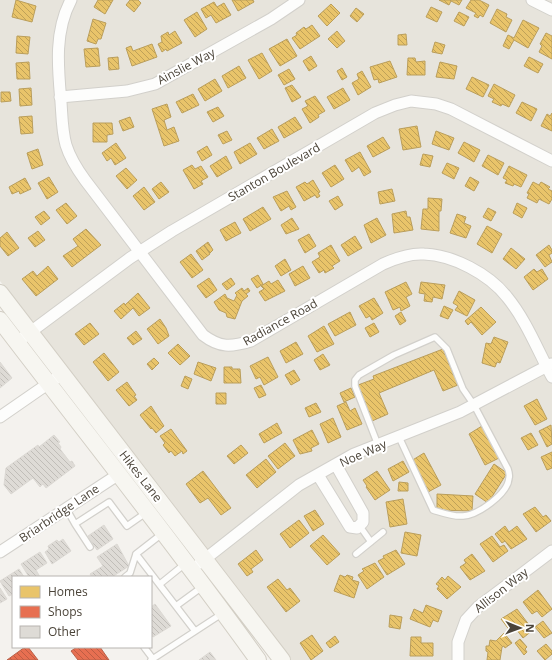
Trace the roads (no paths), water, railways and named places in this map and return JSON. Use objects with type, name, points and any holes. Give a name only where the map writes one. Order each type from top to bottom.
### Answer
[{"type":"main road","name":"Hikes Lane","points":[[0,293],[206,559],[282,660]]},
{"type":"main road","name":"Hikes Lane","points":[[0,320],[189,566],[258,660]]},
{"type":"street","name":"Radiance Road","points":[[70,0],[63,19],[59,41],[58,61],[60,97],[66,144],[75,166],[203,335],[214,342],[231,346],[251,341],[391,260],[400,257],[424,254],[447,258],[478,273],[501,290],[549,365],[552,377]]},
{"type":"street","name":"Ainslie Way","points":[[60,97],[127,91],[155,84],[271,19],[299,0]]},
{"type":"street","points":[[532,0],[552,10]]},
{"type":"street","name":"Stanton Boulevard","points":[[17,342],[140,252],[172,231],[362,121],[395,105],[411,101],[425,102],[452,109],[552,161]]},
{"type":"street","name":"Noe Way","points":[[189,566],[206,559],[299,485],[354,454],[399,437],[474,405],[549,365]]},
{"type":"street","points":[[0,417],[62,374]]},
{"type":"street","points":[[318,475],[350,527],[357,528],[363,522],[363,513],[336,465]]},
{"type":"street","name":"Briarbridge Lane","points":[[1,551],[119,474]]},
{"type":"street","name":"Allison Way","points":[[458,660],[458,642],[466,620],[478,608],[552,551]]},
{"type":"lane","points":[[378,445],[355,386],[355,380],[359,375],[394,355],[435,337],[447,349],[463,389],[474,405],[508,469],[510,478],[506,487],[489,506],[472,514],[463,516],[433,510],[399,437]]},
{"type":"lane","points":[[75,524],[110,502],[127,526],[148,512]]},
{"type":"lane","points":[[66,508],[90,547]]},
{"type":"lane","points":[[359,525],[371,542]]},
{"type":"lane","points":[[126,576],[130,573],[136,554],[163,532]]},
{"type":"lane","points":[[356,554],[383,532]]},
{"type":"lane","points":[[136,554],[195,631]]},
{"type":"lane","points":[[160,584],[189,566]]},
{"type":"lane","points":[[176,606],[204,586]]},
{"type":"lane","points":[[145,648],[152,660],[224,613]]}]
